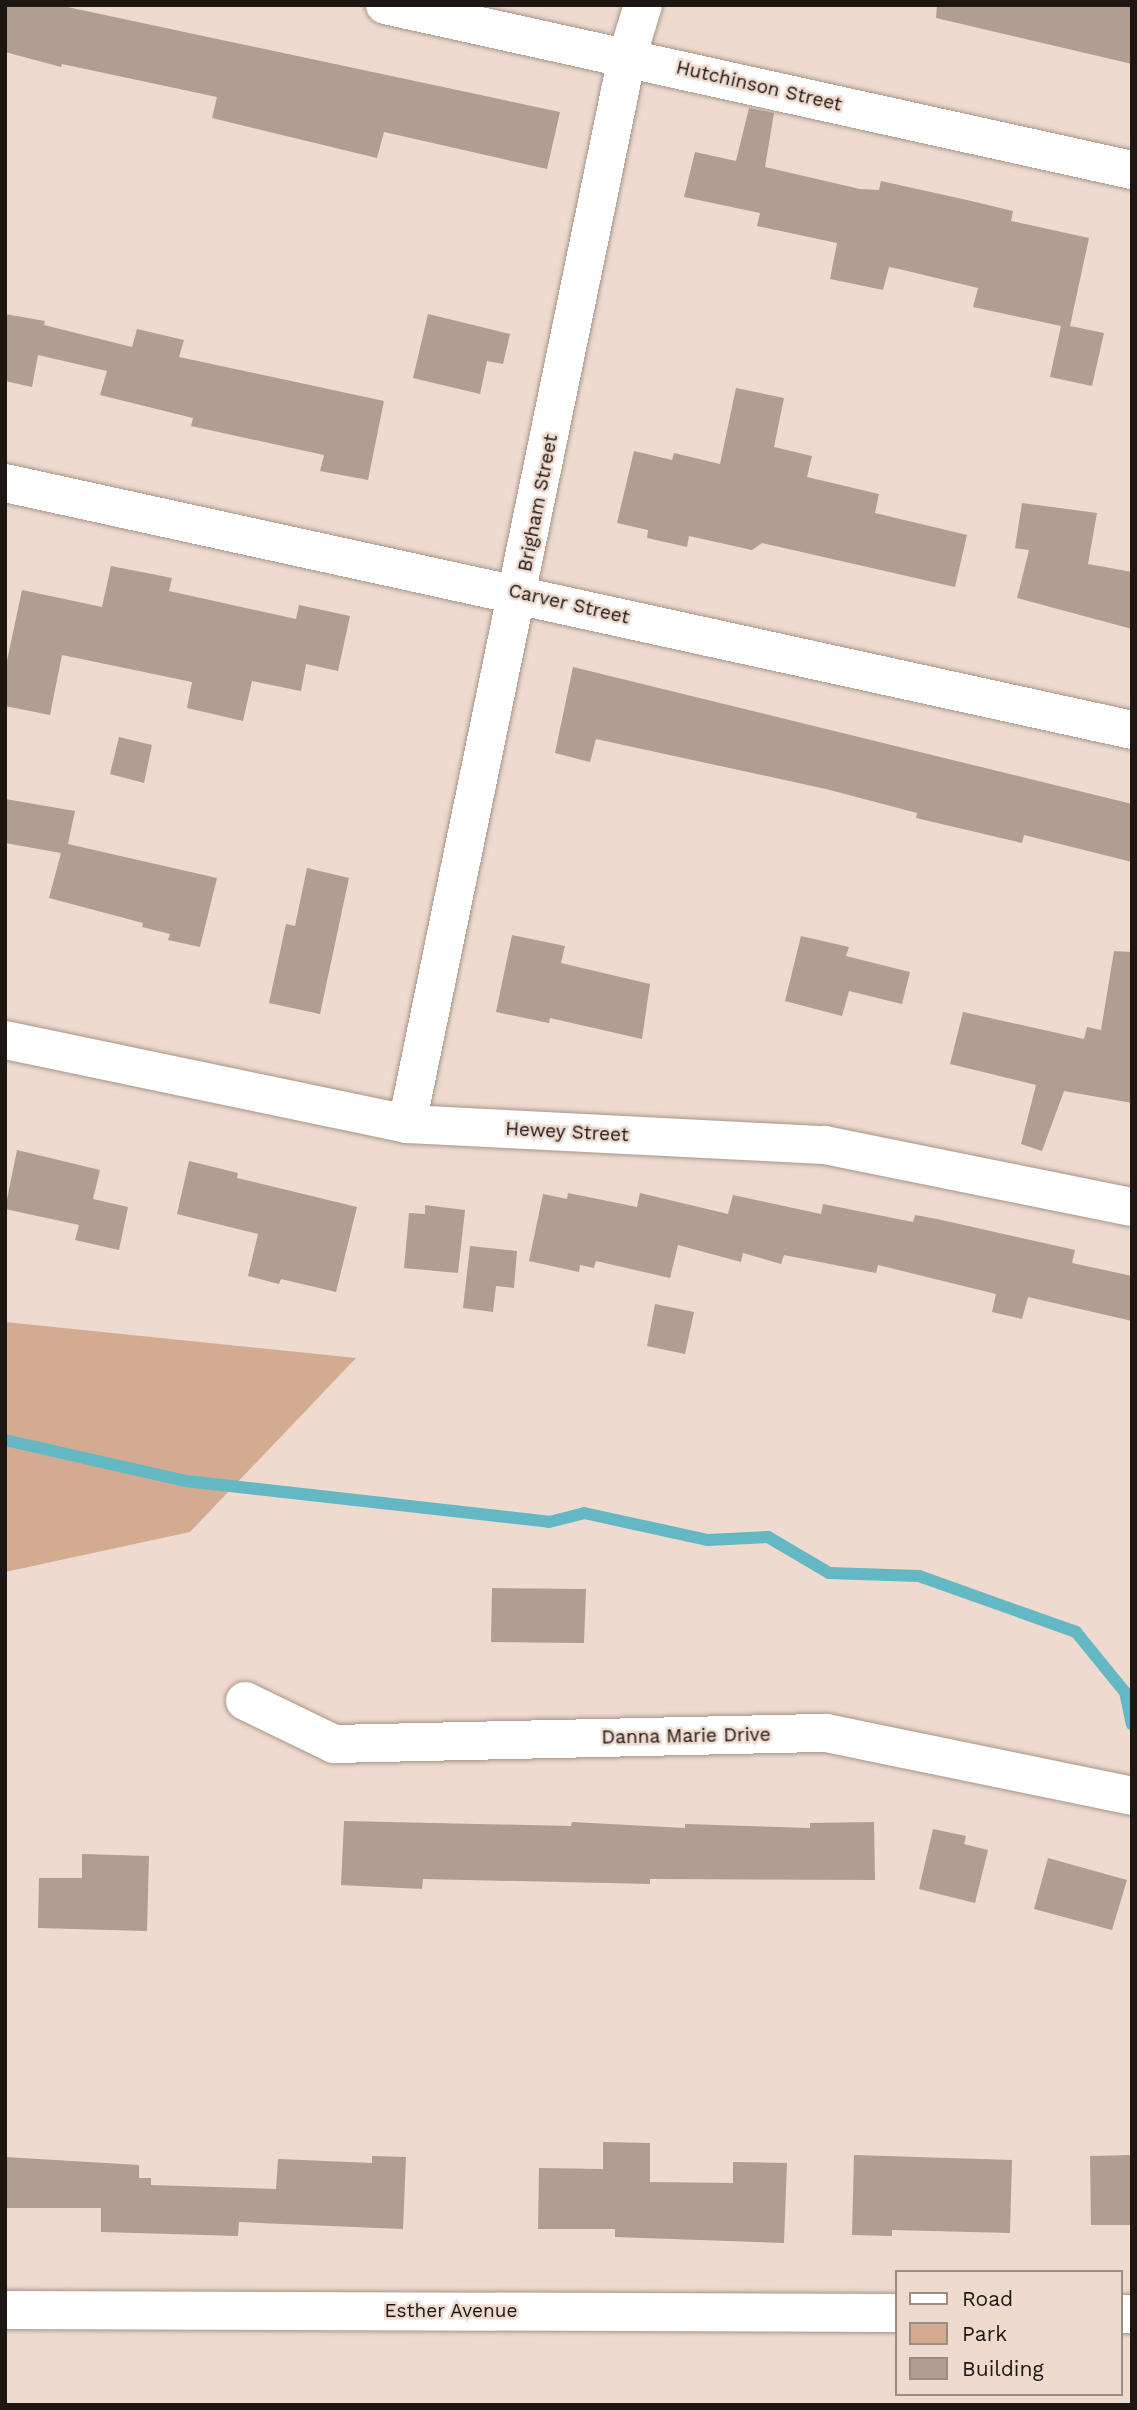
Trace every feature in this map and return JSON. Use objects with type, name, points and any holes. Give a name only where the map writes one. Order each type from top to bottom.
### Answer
[{"type":"street","name":"Hutchinson Street","points":[[385,5],[1132,170]]},
{"type":"street","name":"Brigham Street","points":[[408,1124],[520,593],[627,57],[643,5]]},
{"type":"street","name":"Carver Street","points":[[5,483],[520,593],[1132,730]]},
{"type":"street","name":"Hewey Street","points":[[5,1040],[408,1124],[824,1144],[1132,1207]]},
{"type":"street","name":"Danna Marie Drive","points":[[245,1701],[334,1744],[826,1733],[1132,1796]]},
{"type":"street","name":"Esther Avenue","points":[[5,2309],[895,2313]]},
{"type":"green space","points":[[5,1322],[356,1358],[190,1532],[5,1572]]},
{"type":"building","points":[[5,5],[58,5],[560,112],[547,169],[384,132],[377,158],[212,118],[217,97],[62,64],[61,67],[5,52]]},
{"type":"building","points":[[937,5],[1132,5],[1132,64],[936,18]]},
{"type":"building","points":[[749,108],[774,113],[765,167],[860,189],[879,190],[881,181],[1013,211],[1011,221],[1089,238],[1070,326],[1104,333],[1092,386],[1050,377],[1061,326],[973,307],[978,288],[899,269],[889,267],[883,290],[830,279],[837,243],[757,226],[760,213],[684,197],[695,152],[736,161]]},
{"type":"building","points":[[5,314],[45,321],[44,325],[132,347],[137,329],[184,340],[179,357],[384,401],[368,480],[320,471],[324,455],[191,426],[193,418],[100,395],[107,371],[38,355],[32,387],[5,381]]},
{"type":"building","points":[[428,314],[510,334],[503,364],[487,361],[480,394],[413,378]]},
{"type":"building","points":[[736,388],[784,398],[774,447],[812,456],[807,477],[879,494],[875,513],[967,535],[955,587],[762,543],[752,550],[689,536],[687,547],[647,538],[648,530],[617,523],[634,451],[672,460],[674,453],[720,464]]},
{"type":"building","points":[[1022,503],[1097,513],[1088,564],[1132,572],[1132,629],[1017,598],[1029,550],[1015,548]]},
{"type":"building","points":[[111,566],[172,578],[169,591],[296,619],[299,605],[350,616],[338,671],[306,664],[301,691],[252,681],[243,721],[187,708],[192,682],[62,655],[50,715],[5,706],[5,670],[22,590],[102,607]]},
{"type":"building","points":[[573,667],[1132,804],[1132,862],[1024,835],[1022,843],[916,818],[917,813],[826,789],[596,739],[590,762],[555,753]]},
{"type":"building","points":[[119,737],[152,745],[144,783],[110,774]]},
{"type":"building","points":[[5,799],[75,811],[68,844],[217,878],[200,947],[168,940],[170,934],[142,927],[143,923],[49,898],[61,853],[5,843]]},
{"type":"building","points":[[307,868],[349,878],[320,1014],[269,1003],[286,924],[295,926]]},
{"type":"building","points":[[512,935],[565,946],[561,963],[650,984],[642,1039],[550,1018],[549,1023],[496,1012]]},
{"type":"building","points":[[801,936],[849,947],[846,956],[910,972],[902,1004],[849,991],[842,1016],[785,1001]]},
{"type":"building","points":[[1114,951],[1132,952],[1132,1103],[1064,1091],[1042,1151],[1021,1144],[1036,1085],[950,1064],[963,1012],[1084,1039],[1087,1027],[1101,1030]]},
{"type":"building","points":[[17,1150],[100,1170],[93,1199],[128,1207],[119,1250],[75,1240],[79,1225],[5,1209]]},
{"type":"building","points":[[189,1161],[238,1173],[237,1178],[357,1207],[336,1292],[281,1279],[279,1284],[248,1276],[258,1234],[177,1214]]},
{"type":"building","points":[[568,1193],[637,1207],[640,1193],[728,1214],[733,1195],[821,1214],[823,1204],[913,1222],[915,1215],[937,1219],[1075,1250],[1072,1263],[1132,1276],[1132,1321],[1028,1297],[1022,1319],[992,1312],[996,1294],[878,1265],[876,1273],[784,1255],[781,1264],[743,1253],[741,1262],[678,1245],[670,1278],[596,1261],[594,1268],[580,1265],[579,1272],[529,1261],[543,1194],[567,1199]]},
{"type":"building","points":[[425,1205],[465,1210],[458,1273],[404,1268],[409,1213],[425,1214]]},
{"type":"building","points":[[470,1246],[517,1251],[514,1288],[496,1286],[493,1312],[463,1308]]},
{"type":"building","points":[[655,1304],[694,1312],[685,1354],[647,1346]]},
{"type":"building","points":[[492,1588],[586,1589],[584,1643],[491,1642]]},
{"type":"building","points":[[344,1821],[571,1826],[572,1822],[685,1828],[685,1824],[810,1828],[810,1823],[874,1822],[875,1880],[650,1879],[650,1884],[423,1879],[422,1889],[341,1885]]},
{"type":"building","points":[[933,1829],[966,1836],[964,1844],[988,1850],[975,1903],[919,1889]]},
{"type":"building","points":[[82,1854],[149,1856],[147,1931],[38,1928],[39,1878],[82,1878]]},
{"type":"building","points":[[1048,1858],[1127,1880],[1112,1930],[1034,1909]]},
{"type":"building","points":[[603,2142],[650,2143],[650,2182],[733,2183],[733,2162],[787,2163],[784,2243],[615,2237],[615,2229],[538,2229],[539,2168],[603,2169]]},
{"type":"building","points":[[854,2155],[1012,2160],[1010,2233],[892,2230],[892,2236],[852,2235]]},
{"type":"building","points":[[1132,2155],[1132,2225],[1091,2225],[1090,2156]]},
{"type":"building","points":[[372,2156],[406,2157],[403,2229],[239,2222],[238,2236],[101,2232],[101,2208],[5,2208],[5,2157],[139,2165],[139,2178],[151,2178],[151,2185],[276,2189],[278,2159],[372,2163]]},
{"type":"waterway","points":[[5,1440],[186,1481],[549,1522],[584,1513],[708,1540],[768,1537],[829,1573],[919,1576],[1076,1632],[1125,1692],[1132,1724]]}]
